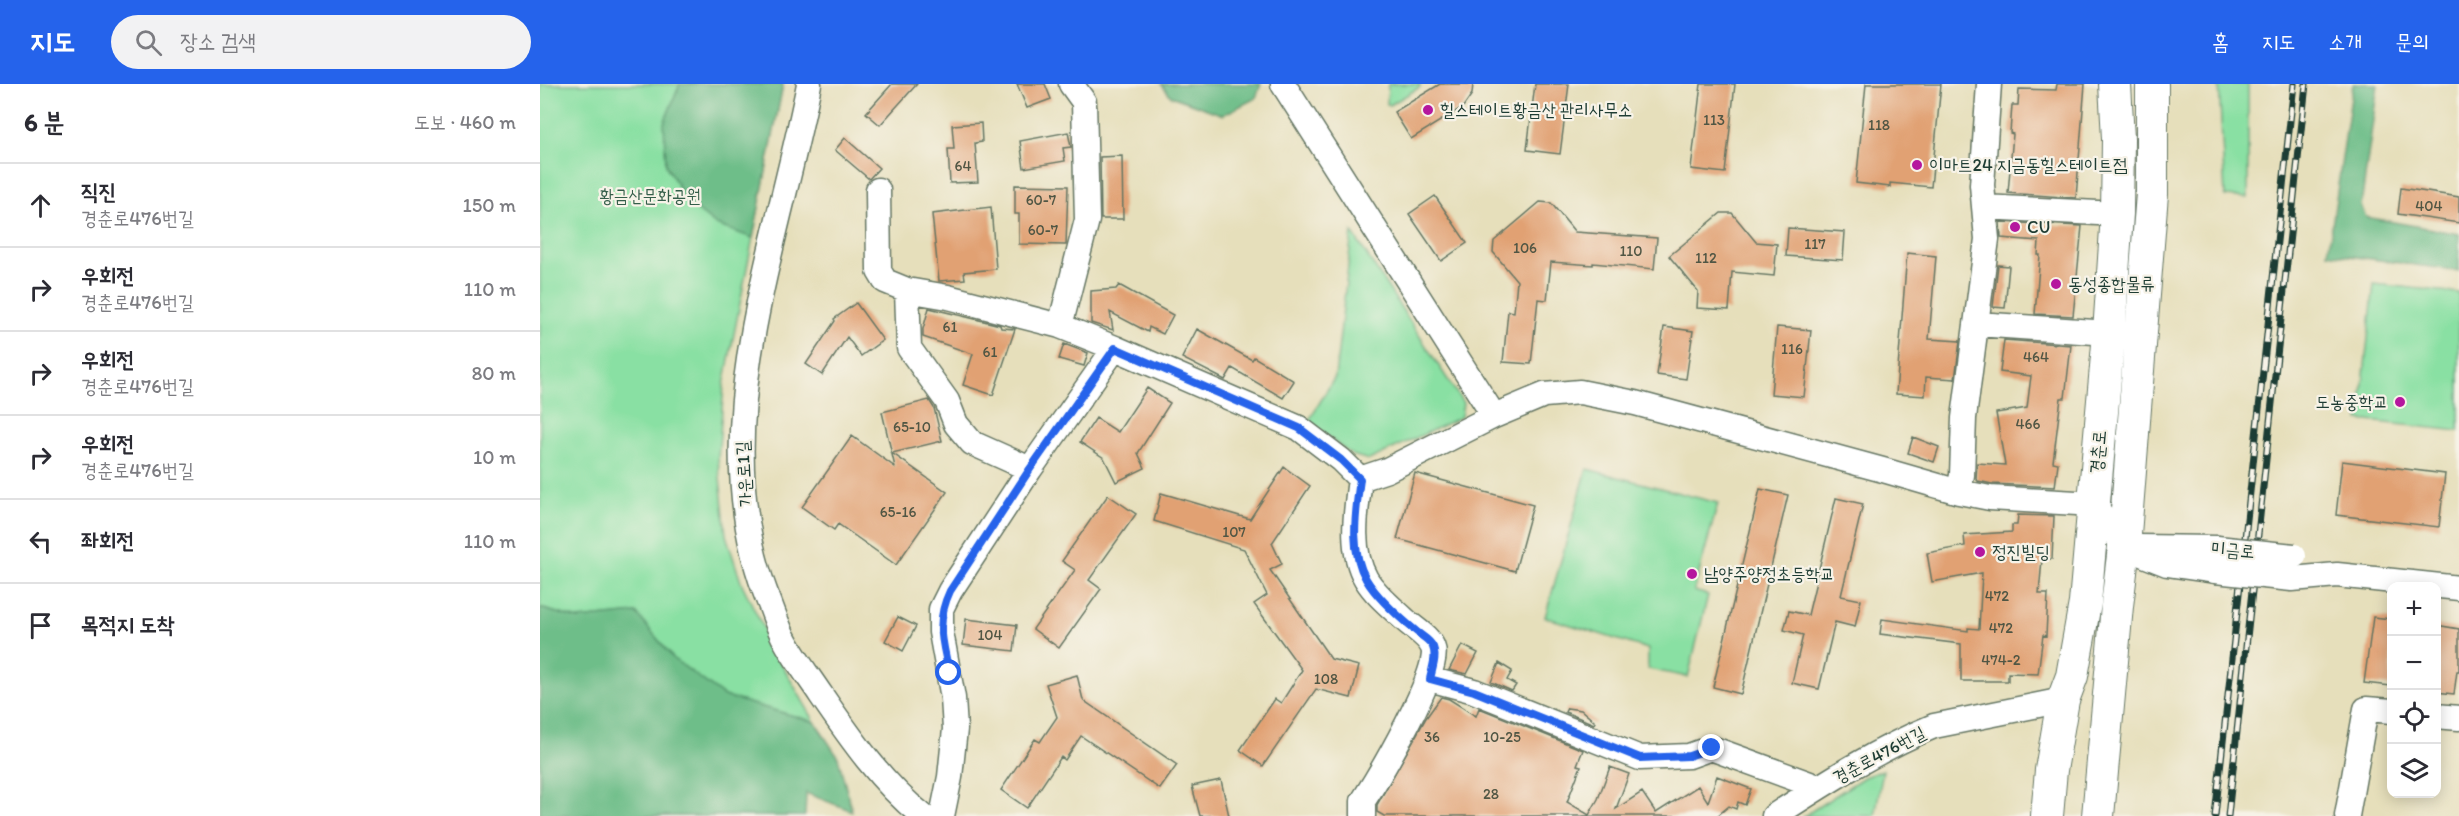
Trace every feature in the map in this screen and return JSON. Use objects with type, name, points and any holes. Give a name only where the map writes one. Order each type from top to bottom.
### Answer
[{"type":"main road","name":"경춘로","points":[[2047,816],[2051,770],[2063,700],[2072,676],[2085,603],[2117,214],[2118,139],[2115,84]]},
{"type":"main road","name":"경춘로","points":[[2098,816],[2124,547],[2152,194],[2152,84]]},
{"type":"street","name":"가운로1길","points":[[809,84],[761,286],[746,393],[740,456],[748,535],[762,586],[785,641],[863,754],[923,816]]},
{"type":"street","points":[[1060,326],[1087,220],[1084,102],[1071,84]]},
{"type":"street","points":[[1283,84],[1494,416]]},
{"type":"street","points":[[1959,492],[1964,418],[1987,238],[1982,185],[1989,84]]},
{"type":"street","points":[[878,190],[879,271],[885,281],[907,290],[948,297],[1060,326],[1115,348],[1299,428],[1341,460],[1360,479]]},
{"type":"street","points":[[1984,207],[2117,214]]},
{"type":"street","points":[[907,290],[909,348],[947,401],[956,424],[972,443],[1030,469]]},
{"type":"street","points":[[1977,324],[2109,333]]},
{"type":"street","points":[[942,816],[950,777],[955,729],[953,698],[941,632],[942,609],[950,591],[1030,469],[1115,348]]},
{"type":"street","points":[[1360,479],[1387,470],[1494,416],[1544,395],[1580,392],[1635,403],[1959,492],[1990,498],[2094,504],[2124,547]]},
{"type":"street","points":[[1360,479],[1355,522],[1358,552],[1366,578],[1381,598],[1427,639],[1434,648],[1435,660],[1430,679],[1363,801],[1363,816]]},
{"type":"street","name":"미금로","points":[[2124,547],[2167,564],[2216,559],[2459,588]]},
{"type":"street","points":[[1430,679],[1474,691],[1640,758],[1689,756],[1712,748],[1818,787]]},
{"type":"street","name":"경춘로476번길","points":[[1774,816],[1818,787],[1934,726],[2063,700]]},
{"type":"street","points":[[2347,816],[2366,709],[2387,711]]},
{"type":"street","points":[[2441,716],[2459,718]]},
{"type":"green space","name":"황금산문화공원","points":[[540,84],[783,84],[724,385],[718,459],[726,535],[741,582],[779,660],[815,722],[724,696],[674,659],[636,613],[578,619],[540,608]]},
{"type":"green space","points":[[680,84],[783,84],[753,238],[716,225],[688,203],[666,166],[664,123]]},
{"type":"green space","points":[[1161,84],[1261,84],[1256,98],[1223,115],[1171,96]]},
{"type":"green space","points":[[1388,84],[1420,84],[1420,87],[1390,105],[1387,104]]},
{"type":"green space","points":[[2219,84],[2248,84],[2248,198],[2225,196]]},
{"type":"green space","points":[[2353,84],[2378,84],[2361,206],[2366,217],[2459,234],[2459,271],[2328,253]]},
{"type":"green space","points":[[1352,232],[1463,403],[1461,417],[1369,460],[1352,455],[1308,422],[1335,377]]},
{"type":"green space","points":[[2374,284],[2459,293],[2459,431],[2359,420]]},
{"type":"green space","points":[[1587,469],[1718,503],[1694,591],[1708,595],[1688,677],[1648,669],[1648,649],[1545,617]]},
{"type":"green space","points":[[540,608],[578,619],[636,613],[674,659],[724,696],[815,722],[838,757],[852,811],[806,793],[805,816],[540,816]]},
{"type":"green space","points":[[1883,770],[1875,816],[1804,816],[1864,777]]},
{"type":"building","points":[[892,84],[917,84],[880,125],[866,113]]},
{"type":"building","points":[[1017,84],[1045,84],[1051,99],[1027,108]]},
{"type":"building","name":"힐스테이트황금산 관리사무소","points":[[1440,84],[1473,84],[1472,94],[1463,107],[1411,139],[1394,112]]},
{"type":"building","points":[[1535,84],[1569,84],[1560,154],[1527,150]]},
{"type":"building","points":[[1701,84],[1735,84],[1725,173],[1691,169]]},
{"type":"building","points":[[1866,84],[1941,84],[1931,187],[1890,183],[1890,187],[1856,183]]},
{"type":"building","points":[[2057,84],[2085,84],[2076,198],[2008,193],[2013,134],[2010,133],[2012,105],[2018,105],[2019,89],[2056,90]]},
{"type":"building","points":[[981,123],[982,142],[975,143],[978,182],[950,183],[948,149],[954,149],[952,125]]},
{"type":"building","points":[[1068,132],[1071,147],[1063,148],[1065,161],[1024,168],[1020,141]]},
{"type":"building","points":[[845,138],[879,168],[869,179],[835,150]]},
{"type":"building","points":[[1122,156],[1123,219],[1101,219],[1100,157]]},
{"type":"building","points":[[1015,185],[1068,186],[1066,245],[1019,244],[1019,214],[1015,214]]},
{"type":"building","points":[[2401,188],[2459,197],[2459,223],[2398,214]]},
{"type":"building","points":[[1435,196],[1467,243],[1441,261],[1409,214]]},
{"type":"building","points":[[1540,202],[1551,203],[1575,232],[1657,238],[1654,269],[1593,263],[1593,265],[1551,262],[1547,300],[1538,299],[1531,364],[1503,362],[1508,311],[1514,312],[1517,281],[1493,252],[1494,241]]},
{"type":"building","points":[[991,207],[996,269],[964,272],[965,279],[939,281],[932,214]]},
{"type":"building","points":[[1721,213],[1732,213],[1756,242],[1777,244],[1774,276],[1732,272],[1729,310],[1697,308],[1698,291],[1669,256]]},
{"type":"building","points":[[2000,222],[2082,226],[2073,316],[2035,314],[2039,241],[2001,238]]},
{"type":"building","points":[[1788,228],[1845,232],[1843,260],[1786,256]]},
{"type":"building","points":[[1907,253],[1936,256],[1929,339],[1960,341],[1955,379],[1926,377],[1925,396],[1896,394]]},
{"type":"building","points":[[1998,265],[2009,266],[2005,308],[1993,307]]},
{"type":"building","points":[[1119,285],[1173,315],[1163,334],[1149,327],[1148,332],[1110,312],[1113,330],[1091,323],[1091,291],[1116,289]]},
{"type":"building","points":[[856,303],[883,340],[861,356],[847,337],[822,375],[806,364],[835,321],[834,319]]},
{"type":"building","points":[[929,308],[1000,325],[1001,328],[1015,329],[993,395],[963,385],[973,354],[923,337]]},
{"type":"building","points":[[1664,327],[1693,331],[1686,379],[1657,375]]},
{"type":"building","points":[[1777,327],[1811,330],[1804,397],[1771,394]]},
{"type":"building","points":[[1197,329],[1252,360],[1254,357],[1294,381],[1283,398],[1232,368],[1225,380],[1182,358]]},
{"type":"building","points":[[2004,340],[2071,345],[2065,398],[2061,398],[2053,462],[2058,463],[2055,487],[1992,484],[1976,479],[1977,463],[2005,465],[1996,413],[2027,408],[2031,376],[2000,372]]},
{"type":"building","points":[[1064,344],[1088,353],[1084,366],[1059,359]]},
{"type":"building","points":[[1147,388],[1170,403],[1138,453],[1145,468],[1116,482],[1104,458],[1080,442],[1096,418],[1118,432]]},
{"type":"building","points":[[929,400],[934,408],[942,441],[892,453],[947,492],[896,565],[838,524],[834,530],[802,507],[852,436],[895,467],[882,412]]},
{"type":"building","points":[[1913,437],[1939,447],[1934,462],[1908,453]]},
{"type":"building","points":[[2342,461],[2445,474],[2439,527],[2336,515]]},
{"type":"building","points":[[1284,467],[1310,486],[1272,543],[1282,564],[1270,570],[1331,659],[1359,666],[1351,698],[1316,689],[1263,766],[1240,750],[1275,699],[1281,703],[1302,670],[1254,604],[1267,595],[1244,549],[1154,521],[1161,493],[1250,519]]},
{"type":"building","points":[[1415,473],[1533,505],[1515,571],[1397,539]]},
{"type":"building","points":[[1760,489],[1788,495],[1741,694],[1713,687]]},
{"type":"building","points":[[1108,495],[1136,514],[1089,580],[1101,589],[1059,648],[1033,629],[1075,570],[1062,561]]},
{"type":"building","points":[[1836,498],[1863,504],[1841,596],[1861,600],[1855,627],[1835,622],[1819,689],[1792,683],[1803,635],[1784,630],[1789,611],[1808,615]]},
{"type":"building","points":[[2018,515],[2054,516],[2052,559],[2042,559],[2039,594],[2048,594],[2046,636],[2043,635],[2038,674],[2008,673],[2008,681],[1961,681],[1961,644],[1880,634],[1882,619],[1968,631],[1968,628],[1979,629],[1982,573],[1932,582],[1927,553],[1965,546],[1964,535],[2012,532],[2012,525],[2017,525]]},
{"type":"building","points":[[898,617],[916,626],[903,651],[885,641]]},
{"type":"building","points":[[2373,617],[2387,619],[2387,686],[2364,683]]},
{"type":"building","points":[[966,619],[1017,625],[1014,651],[963,645]]},
{"type":"building","points":[[2441,626],[2459,629],[2459,671],[2457,671],[2454,694],[2441,693]]},
{"type":"building","points":[[1462,645],[1478,653],[1467,674],[1449,670]]},
{"type":"building","points":[[1499,663],[1512,671],[1507,680],[1516,685],[1512,691],[1491,682]]},
{"type":"building","points":[[1077,675],[1083,700],[1177,765],[1160,789],[1081,736],[1065,760],[1061,757],[1027,808],[1001,790],[1035,739],[1040,742],[1057,717],[1046,684]]},
{"type":"building","points":[[1441,697],[1449,699],[1476,716],[1479,708],[1583,750],[1577,765],[1581,766],[1567,802],[1589,815],[1598,799],[1610,767],[1629,774],[1616,809],[1642,792],[1656,813],[1698,786],[1708,802],[1717,776],[1751,789],[1745,805],[1738,802],[1736,809],[1729,806],[1717,816],[1384,816],[1377,812],[1377,805],[1426,718]]},
{"type":"building","points":[[1567,708],[1581,710],[1595,722],[1594,724],[1565,712]]},
{"type":"building","points":[[1221,780],[1229,816],[1200,816],[1192,786]]},
{"type":"railway","points":[[2215,816],[2294,84]]},
{"type":"railway","points":[[2228,816],[2306,84]]},
{"type":"place","name":"힐스테이트황금산 관리사무소","points":[[1428,110]]},
{"type":"place","name":"이마트24 지금동힐스테이트점","points":[[1917,165]]},
{"type":"place","name":"CU","points":[[2015,227]]},
{"type":"place","name":"동성종합물류","points":[[2056,284]]},
{"type":"place","name":"도농중학교","points":[[2400,402]]},
{"type":"place","name":"정진빌딩","points":[[1980,552]]},
{"type":"place","name":"남양주양정초등학교","points":[[1692,574]]},
{"type":"route","points":[[949,673],[941,632],[942,609],[950,591],[1030,469],[1115,348],[1299,428],[1341,460],[1360,479],[1355,522],[1358,552],[1366,578],[1381,598],[1434,648],[1435,660],[1430,679],[1474,691],[1640,758],[1689,756],[1712,748]]}]
